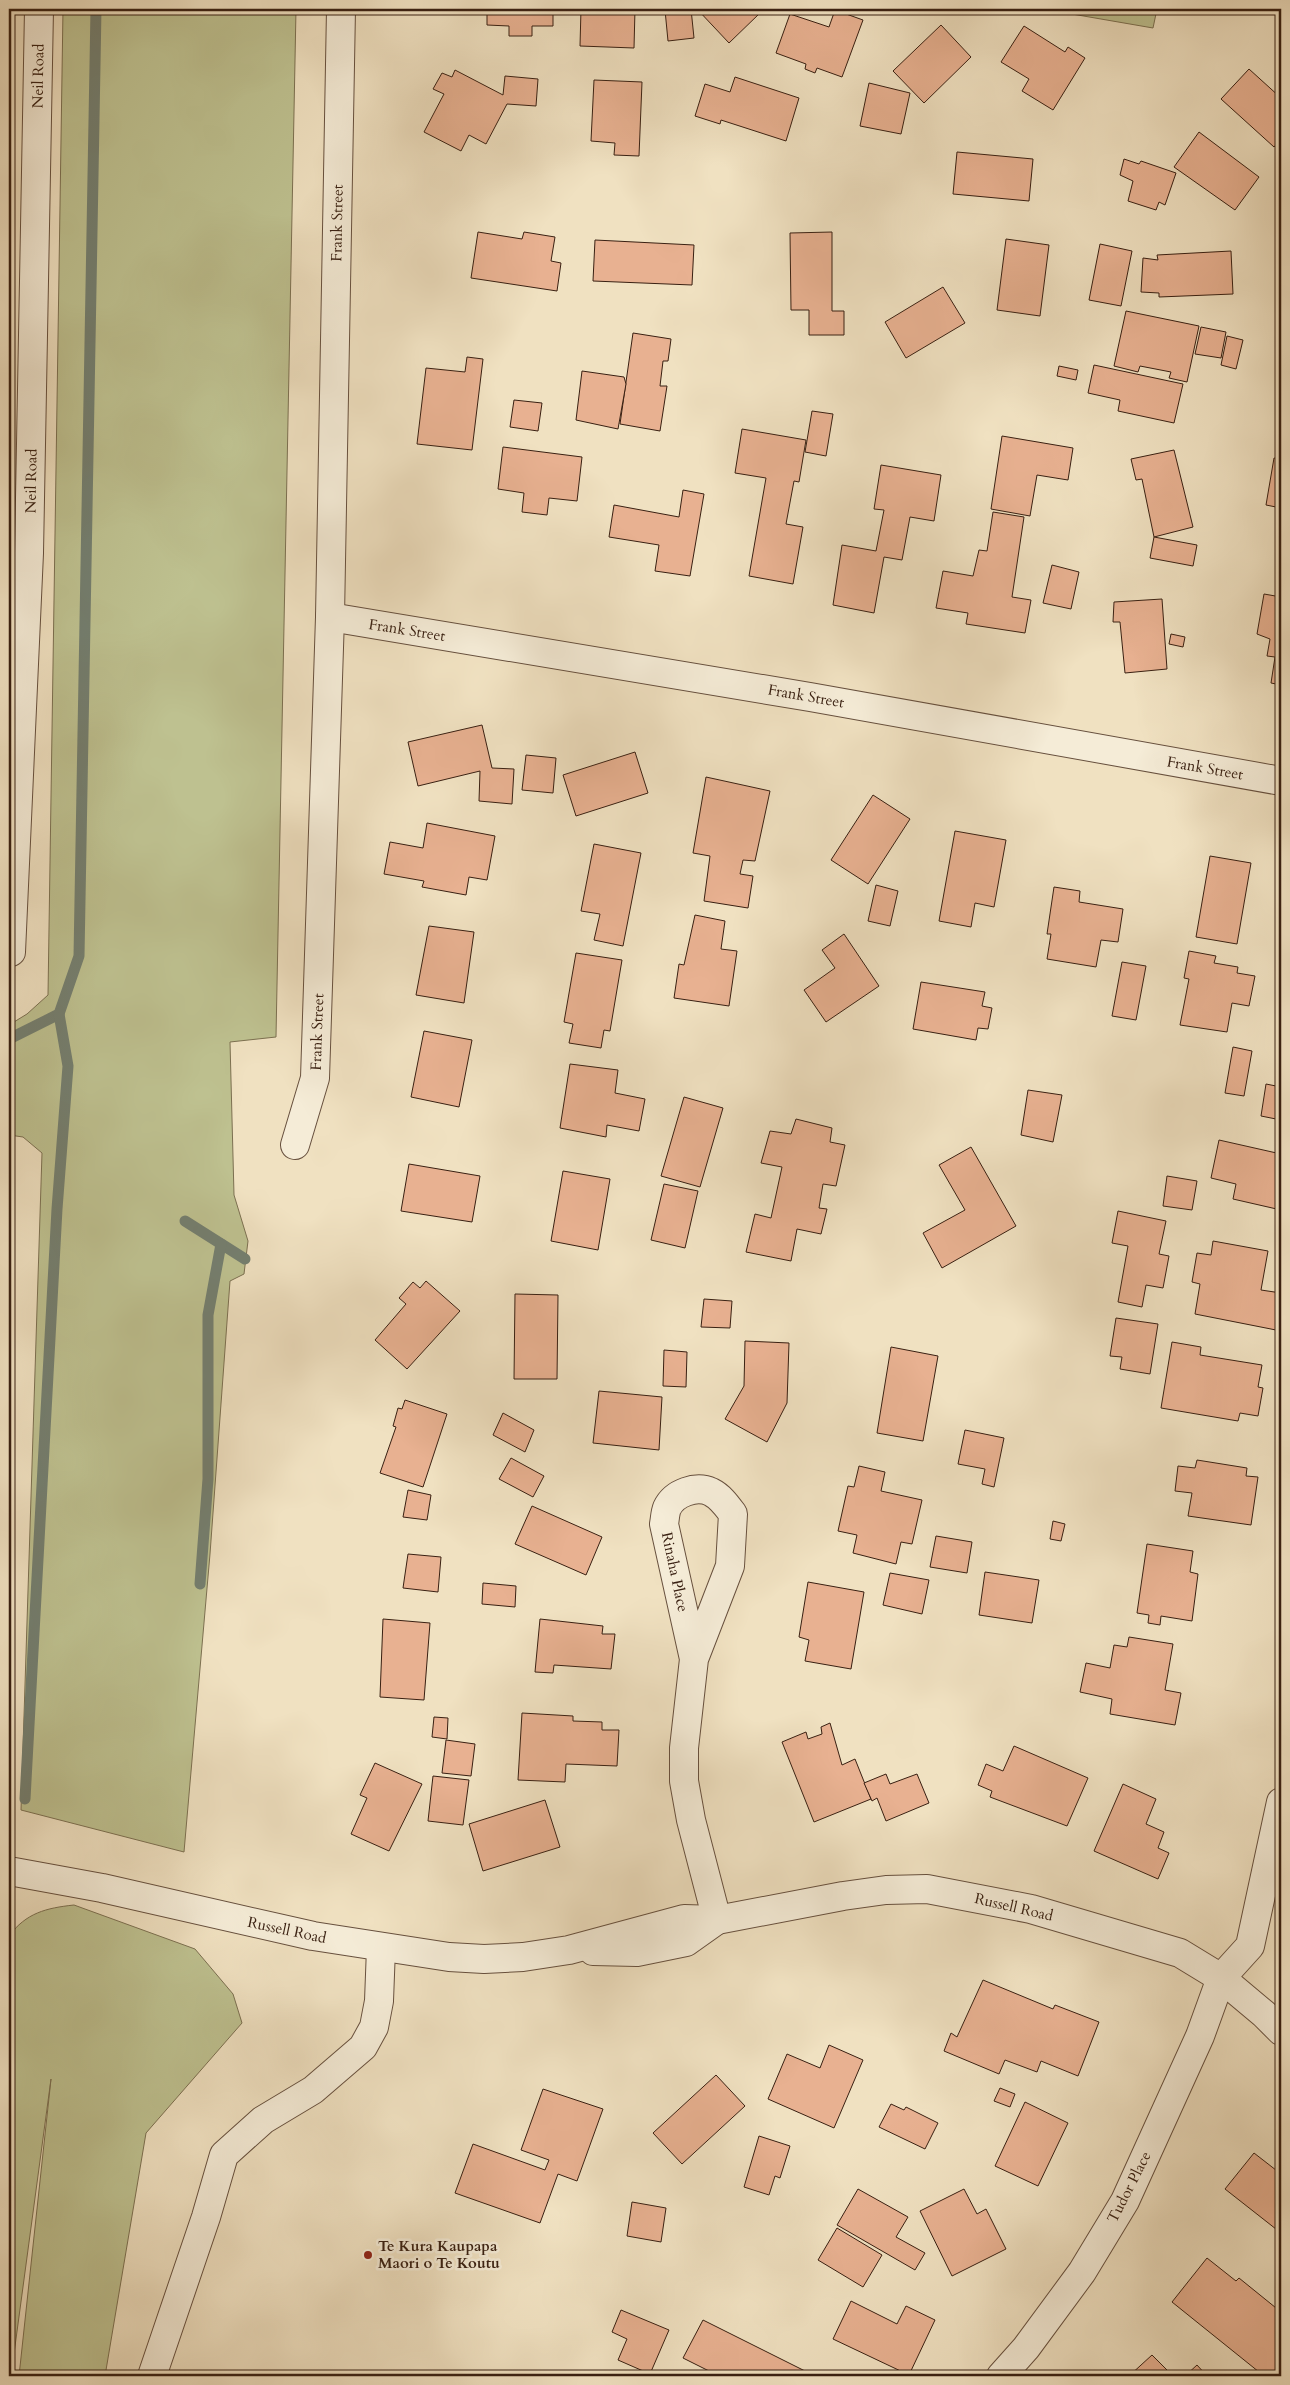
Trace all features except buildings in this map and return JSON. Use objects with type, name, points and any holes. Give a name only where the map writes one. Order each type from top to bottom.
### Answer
[{"type":"street","name":"Neil Road","points":[[11,952],[19,554],[39,9]]},
{"type":"street","name":"Frank Street","points":[[295,1145],[315,1078],[330,616],[341,9]]},
{"type":"street","name":"Frank Street","points":[[330,616],[810,697],[1281,781]]},
{"type":"street","name":"Rinaha Place","points":[[694,1659],[664,1524],[667,1508],[678,1496],[694,1489],[710,1491],[722,1500],[733,1514],[730,1566],[694,1659],[684,1748],[684,1781],[691,1820],[717,1920]]},
{"type":"street","points":[[1221,1978],[1250,1946],[1281,1802]]},
{"type":"street","name":"Russell Road","points":[[9,1871],[102,1888],[313,1936],[381,1948],[449,1957],[484,1959],[523,1957],[569,1950],[684,1919],[717,1920],[886,1890],[927,1890],[1031,1909],[1180,1952],[1221,1978],[1281,2031]]},
{"type":"street","points":[[152,2376],[206,2217],[224,2156],[263,2120],[313,2090],[363,2047],[374,2027],[379,2001],[381,1948]]},
{"type":"street","name":"Tudor Place","points":[[1001,2376],[1026,2348],[1082,2272],[1125,2200],[1200,2036],[1221,1978]]},
{"type":"green space","points":[[63,9],[296,9],[276,1037],[230,1042],[234,1195],[248,1241],[244,1274],[230,1281],[210,1554],[184,1852],[21,1810],[42,1153],[23,1137],[9,1135],[9,1025],[27,1014],[48,995]]},
{"type":"green space","points":[[1043,9],[1157,9],[1153,28]]},
{"type":"green space","points":[[74,1905],[195,1949],[233,1994],[242,2023],[146,2133],[105,2376],[19,2376],[51,2079],[11,2376],[9,2376],[9,1936],[22,1922],[37,1913]]},
{"type":"waterway","points":[[9,1039],[59,1014],[79,956],[96,9]]},
{"type":"waterway","points":[[25,1799],[57,1209],[68,1066],[59,1014]]},
{"type":"waterway","points":[[185,1221],[245,1259]]},
{"type":"waterway","points":[[200,1584],[208,1479],[208,1315],[221,1244]]},
{"type":"place","name":"Te Kura Kaupapa Maori o Te Koutu","points":[[368,2255]]}]
